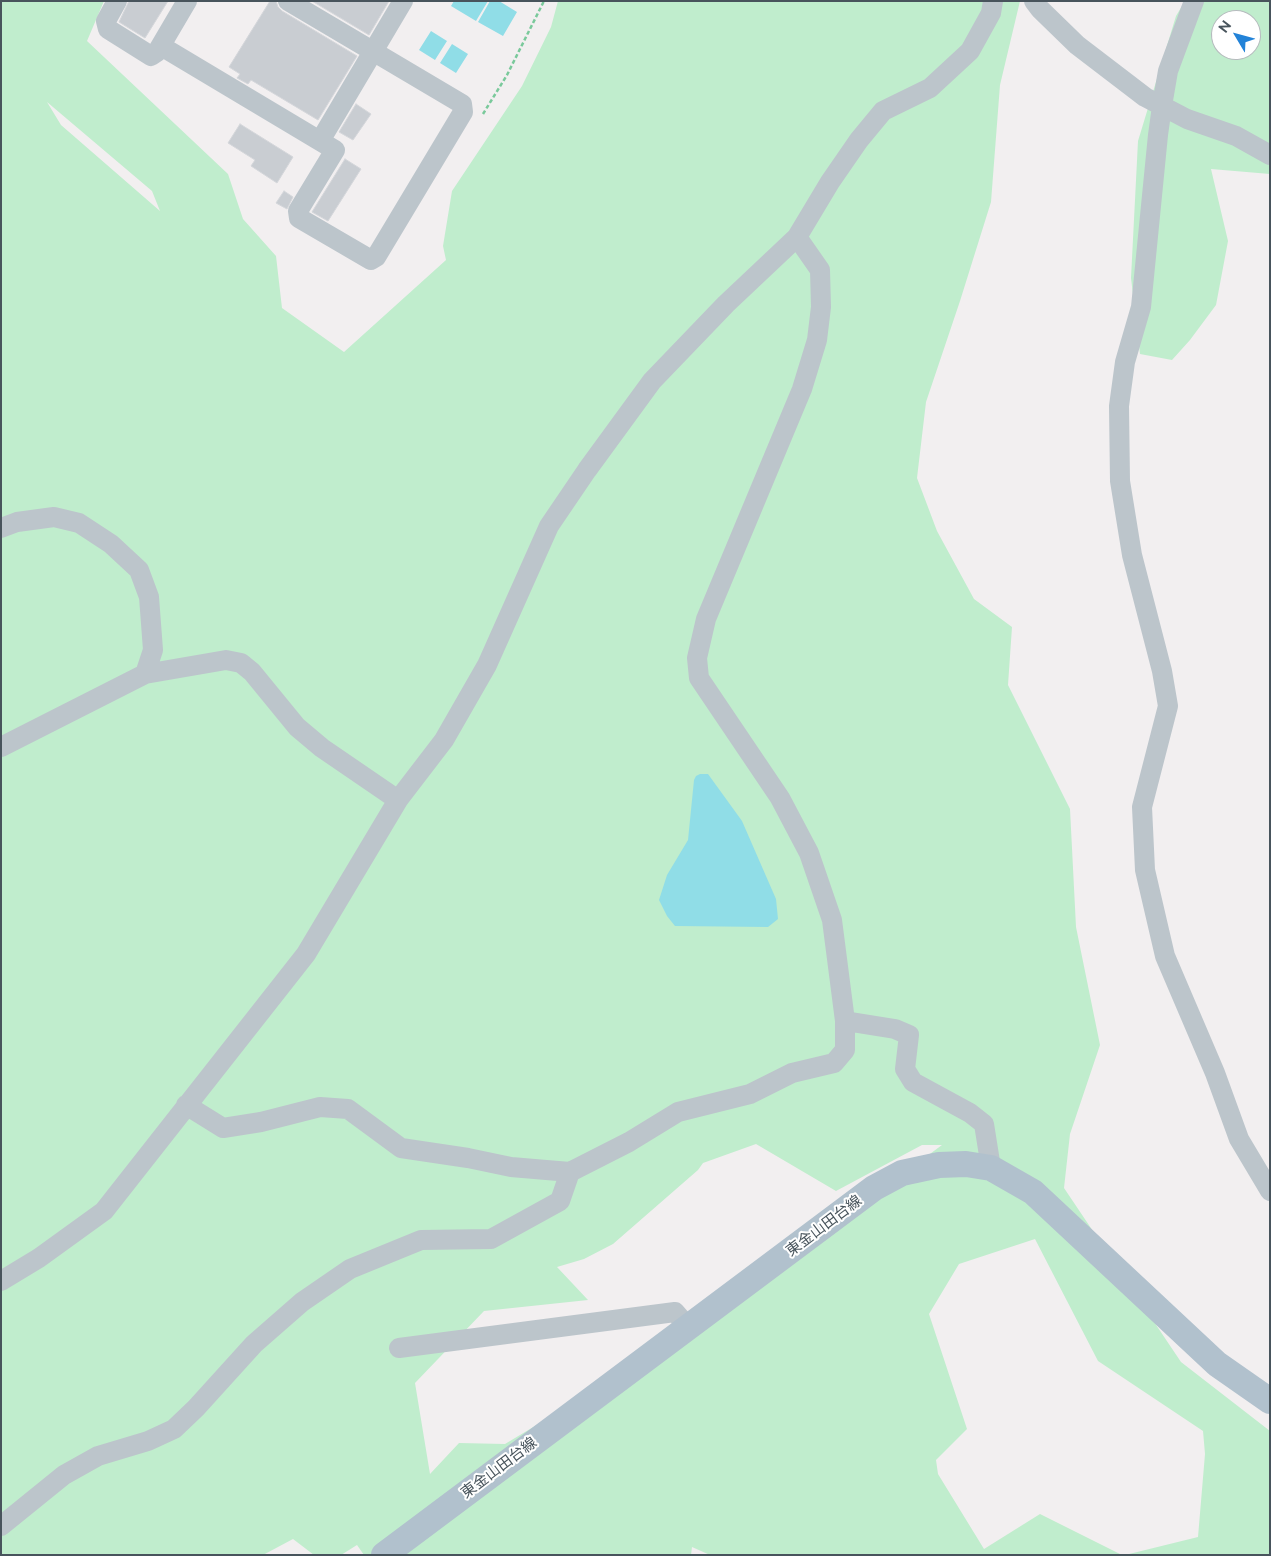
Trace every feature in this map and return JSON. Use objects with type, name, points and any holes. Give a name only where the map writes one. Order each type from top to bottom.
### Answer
[{"type":"main road","name":"東金山田台線","points":[[384,1555],[874,1188],[902,1173],[940,1165],[966,1164],[990,1168],[1033,1192],[1217,1364],[1270,1401]]},
{"type":"street","points":[[117,1],[106,20],[108,29],[151,56],[158,52],[187,1]]},
{"type":"street","points":[[161,46],[334,150],[298,211],[299,218],[371,260],[376,258],[463,112],[462,104],[288,1]]},
{"type":"street","points":[[320,141],[403,1]]},
{"type":"street","points":[[1,1281],[39,1258],[104,1211],[306,954],[398,800],[444,740],[487,665],[550,526],[587,470],[652,381],[726,304],[797,237],[830,182],[859,140],[884,111],[930,88],[970,51],[991,13],[993,1]]},
{"type":"street","points":[[1034,1],[1077,45],[1145,97],[1187,119],[1236,136],[1270,155]]},
{"type":"street","points":[[1194,1],[1168,71],[1162,106],[1141,307],[1125,362],[1119,406],[1120,481],[1132,555],[1162,671],[1168,706],[1142,807],[1145,870],[1165,956],[1215,1073],[1239,1139],[1270,1191]]},
{"type":"street","points":[[186,1105],[223,1128],[261,1122],[320,1107],[348,1110],[401,1148],[468,1158],[511,1167],[570,1172],[629,1142],[678,1112],[750,1094],[792,1073],[834,1063],[845,1050],[845,1021],[832,920],[809,853],[780,798],[699,678],[697,658],[706,619],[802,388],[817,340],[821,307],[820,270],[797,237]]},
{"type":"street","points":[[1,528],[17,522],[54,516],[79,523],[111,544],[139,570],[149,597],[153,650],[145,674]]},
{"type":"street","points":[[1,747],[145,674],[226,660],[241,663],[252,672],[297,727],[322,748],[398,800]]},
{"type":"street","points":[[845,1021],[895,1029],[909,1035],[905,1069],[913,1082],[970,1113],[984,1124],[990,1168]]},
{"type":"street","points":[[1,1526],[64,1475],[98,1456],[148,1441],[174,1429],[196,1408],[254,1344],[302,1302],[350,1269],[421,1240],[491,1239],[560,1201],[570,1172]]},
{"type":"street","points":[[399,1348],[675,1312],[688,1326]]},
{"type":"path","points":[[483,114],[507,76],[544,1]]},
{"type":"green space","points":[[1,1],[104,1],[87,41],[228,174],[243,219],[276,256],[282,308],[344,352],[446,260],[443,246],[452,191],[522,86],[551,27],[558,1],[1020,1],[1000,85],[991,202],[926,402],[917,478],[937,531],[974,599],[1012,627],[1008,685],[1070,809],[1076,927],[1100,1045],[1070,1134],[1064,1188],[1181,1362],[1270,1431],[1270,1555],[1125,1555],[1198,1537],[1205,1454],[1203,1431],[1098,1361],[1035,1239],[959,1264],[929,1314],[967,1429],[936,1460],[938,1474],[984,1549],[1040,1514],[1122,1555],[710,1555],[692,1547],[691,1555],[364,1555],[357,1545],[341,1555],[314,1555],[293,1539],[263,1555],[1,1555]],"holes":[[[47,102],[152,191],[160,211],[61,125]],[[756,1144],[836,1191],[922,1145],[942,1145],[675,1342],[505,1444],[459,1443],[430,1474],[415,1383],[484,1311],[588,1300],[557,1267],[584,1259],[613,1244],[698,1170],[703,1163]]]},
{"type":"green space","points":[[1185,1],[1270,1],[1270,174],[1211,169],[1228,241],[1216,305],[1190,340],[1172,360],[1140,354],[1131,278],[1138,141],[1176,16]]},
{"type":"water","points":[[454,1],[488,1],[476,21],[451,6]]},
{"type":"water","points":[[490,1],[499,1],[517,12],[503,36],[478,22]]},
{"type":"water","points":[[431,31],[447,41],[435,60],[419,50]]},
{"type":"water","points":[[452,44],[468,54],[456,73],[440,63]]},
{"type":"water","points":[[700,774],[708,774],[742,821],[776,899],[778,919],[768,927],[675,926],[667,916],[659,900],[667,875],[688,840],[694,780]]},
{"type":"building","points":[[129,1],[168,1],[145,38],[119,22]]},
{"type":"building","points":[[270,1],[276,1],[282,11],[357,56],[318,120],[251,80],[248,84],[237,78],[240,74],[229,67]]},
{"type":"building","points":[[312,1],[389,1],[369,35]]},
{"type":"building","points":[[356,104],[371,114],[353,140],[339,132]]},
{"type":"building","points":[[240,124],[293,157],[277,183],[251,166],[255,160],[228,143]]},
{"type":"building","points":[[345,159],[361,169],[328,221],[312,212]]},
{"type":"building","points":[[284,191],[293,197],[287,209],[276,203]]}]
